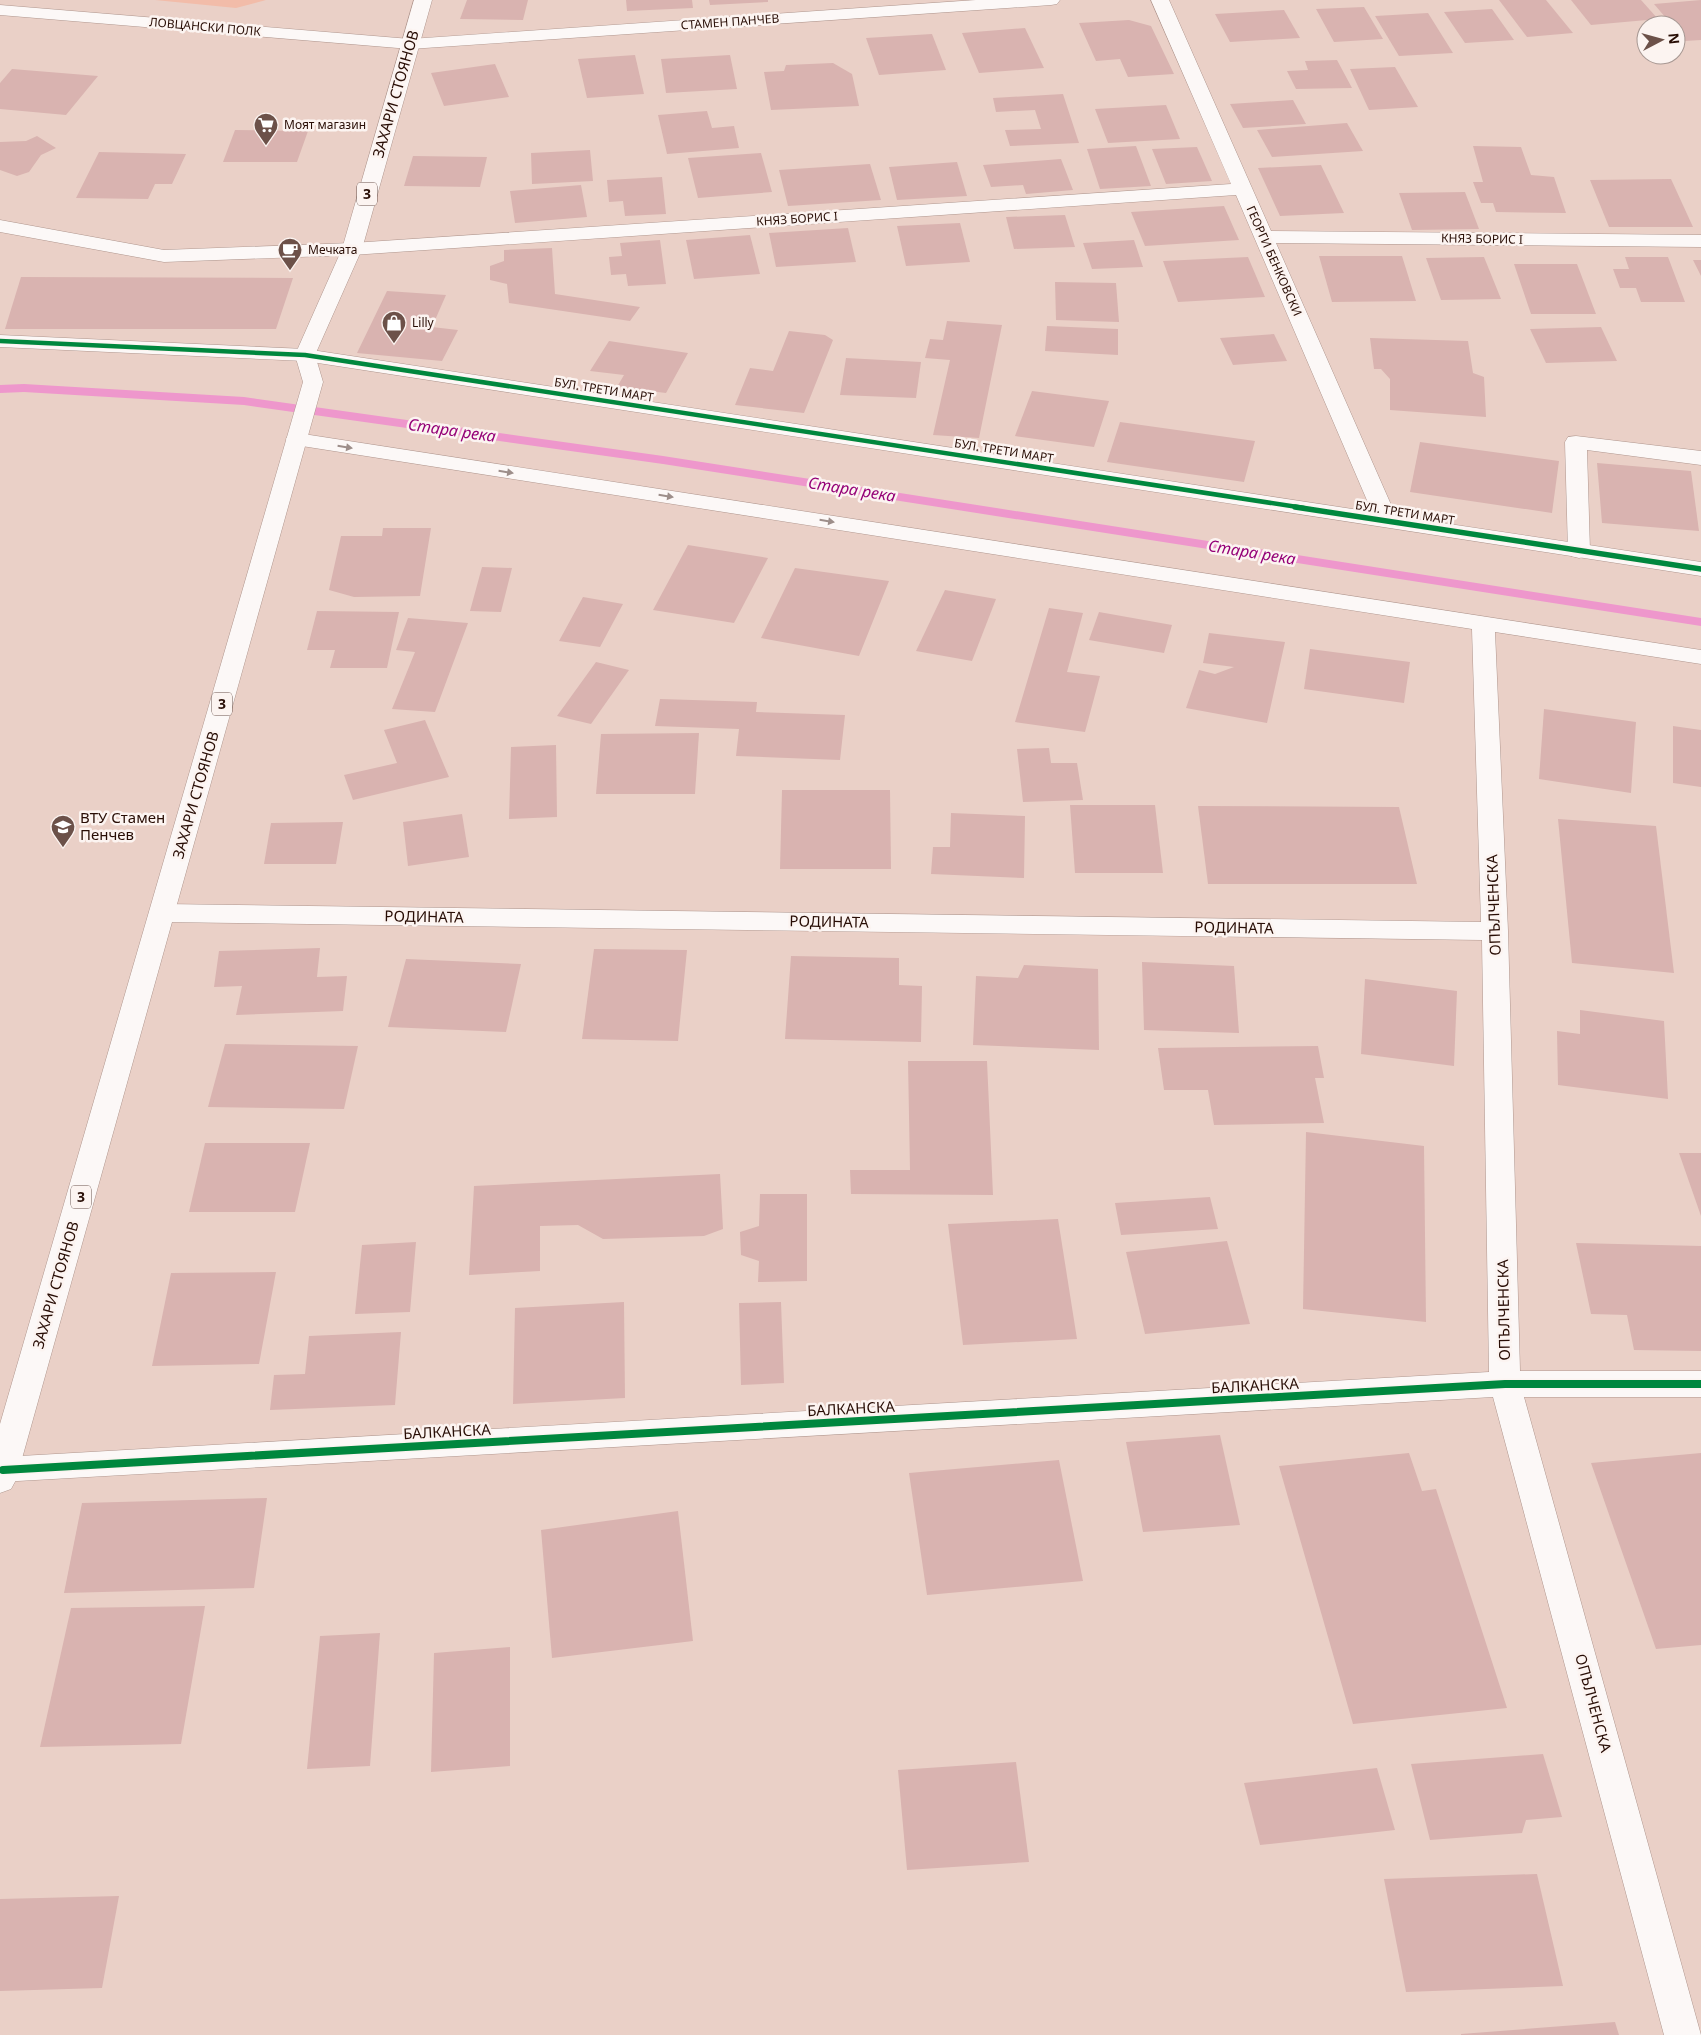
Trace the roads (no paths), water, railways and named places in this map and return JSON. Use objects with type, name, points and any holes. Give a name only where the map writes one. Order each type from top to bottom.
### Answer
[{"type":"street","name":"ЗАХАРИ СТОЯНОВ","points":[[2,1475],[313,382],[305,355],[352,249],[422,0]]},
{"type":"street","name":"СТАМЕН ПАНЧЕВ","points":[[410,44],[1051,0]]},
{"type":"street","name":"ГЕОРГИ БЕНКОВСКИ","points":[[1160,0],[1388,522]]},
{"type":"street","name":"ЛОВЦАНСКИ ПОЛК","points":[[0,10],[410,44]]},
{"type":"street","name":"КНЯЗ БОРИС I","points":[[0,226],[164,256],[352,249],[1242,189]]},
{"type":"street","name":"КНЯЗ БОРИС I","points":[[1263,237],[1701,241]]},
{"type":"street","name":"БУЛ. ТРЕТИ МАРТ","points":[[0,341],[305,355],[1701,569]]},
{"type":"street","points":[[298,434],[1701,656]]},
{"type":"street","points":[[1579,551],[1576,442],[1701,458]]},
{"type":"street","name":"ОПЪЛЧЕНСКА","points":[[1483,622],[1495,931],[1505,1384],[1683,2035]]},
{"type":"street","name":"РОДИНАТА","points":[[162,913],[1495,931]]},
{"type":"street","name":"БАЛКАНСКА","points":[[2,1475],[1505,1384],[1701,1384]]},
{"type":"waterway","name":"Стара река","points":[[0,389],[24,388],[244,401],[663,460],[1701,622]]},
{"type":"place","name":"Моят магазин","points":[[266,146]]},
{"type":"place","name":"Мечката","points":[[290,271]]},
{"type":"place","name":"Lilly","points":[[394,344]]},
{"type":"place","name":"ВТУ Стамен Пенчев","points":[[63,848]]}]
